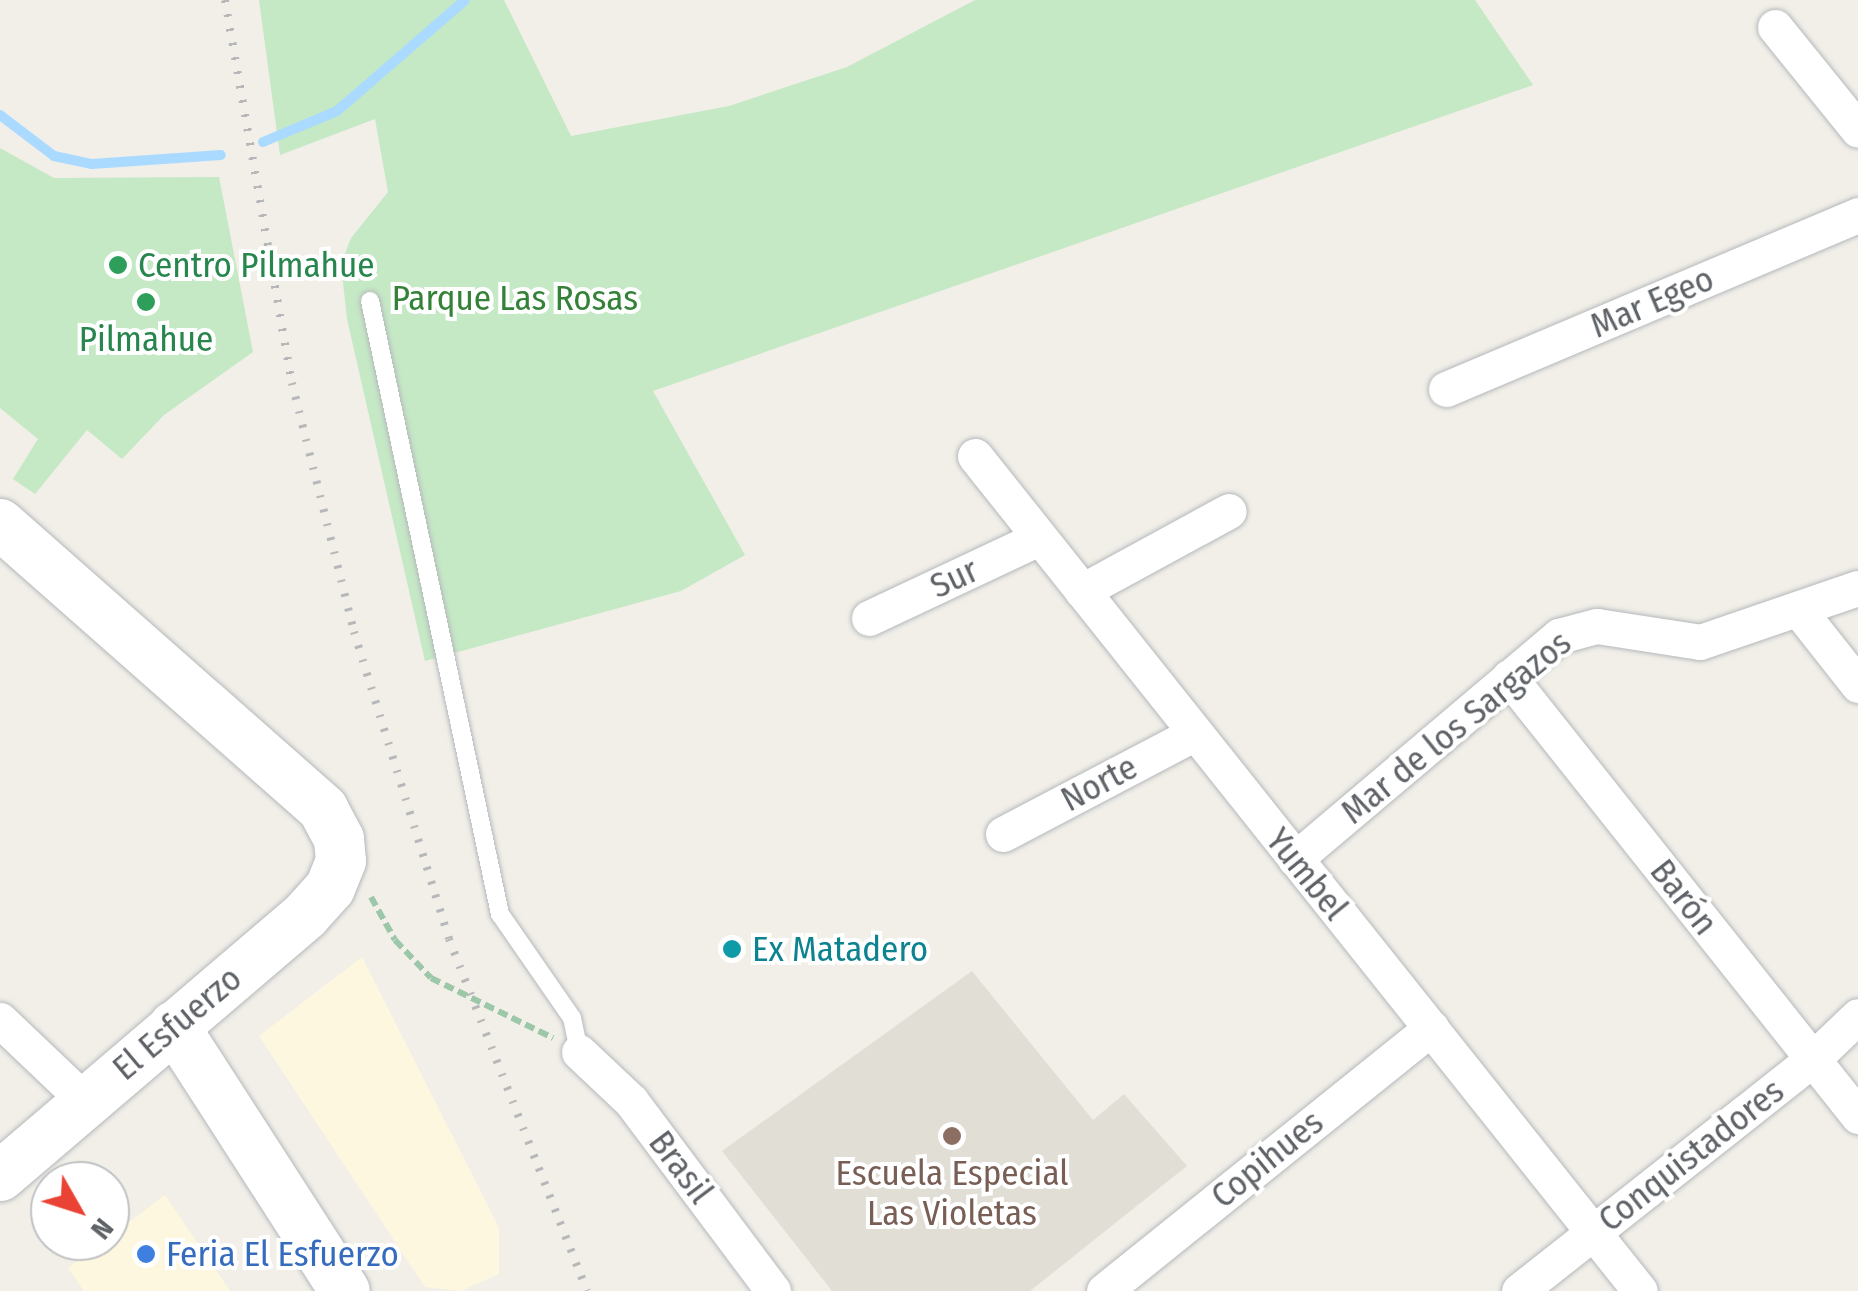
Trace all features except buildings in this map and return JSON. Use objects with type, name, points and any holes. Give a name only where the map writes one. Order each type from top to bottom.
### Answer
[{"type":"street","points":[[1776,27],[1858,130]]},
{"type":"street","name":"Mar Egeo","points":[[1446,389],[1858,216]]},
{"type":"street","name":"Yumbel","points":[[974,456],[1640,1291]]},
{"type":"street","points":[[1082,591],[1229,510]]},
{"type":"street","name":"Sur","points":[[869,618],[1040,538]]},
{"type":"street","points":[[6,539],[323,809],[340,850]]},
{"type":"street","name":"Mar de los Sargazos","points":[[1295,858],[1509,677],[1576,628],[1700,642],[1858,588]]},
{"type":"street","points":[[1798,609],[1858,684]]},
{"type":"street","name":"Barón","points":[[1509,677],[1858,1116]]},
{"type":"street","name":"Norte","points":[[1003,834],[1195,732]]},
{"type":"street","name":"El Esfuerzo","points":[[0,1176],[306,915],[330,888],[340,850]]},
{"type":"street","name":"Conquistadores","points":[[1520,1291],[1812,1059],[1858,1016]]},
{"type":"street","points":[[0,1020],[84,1101]]},
{"type":"street","points":[[174,1026],[345,1291]]},
{"type":"street","name":"Copihues","points":[[1104,1291],[1430,1028]]},
{"type":"street","name":"Brasil","points":[[578,1052],[631,1101],[773,1291]]},
{"type":"lane","points":[[370,301],[500,914],[572,1018],[578,1052]]},
{"type":"path","points":[[340,850],[410,959],[432,978],[525,1026]]},
{"type":"shaded area","points":[[362,957],[499,1228],[499,1274],[461,1291],[425,1287],[259,1036]]},
{"type":"shaded area","name":"Escuela Especial Las Violetas","points":[[972,971],[1093,1120],[1124,1094],[1187,1166],[1030,1291],[832,1291],[722,1151]]},
{"type":"shaded area","name":"Feria El Esfuerzo","points":[[165,1195],[230,1291],[84,1291],[68,1268],[77,1261],[130,1261],[130,1221]]},
{"type":"green space","name":"Parque Las Rosas","points":[[259,0],[504,0],[571,136],[729,106],[847,67],[975,0],[1475,0],[1533,85],[653,391],[745,555],[681,591],[425,661],[347,319],[341,264],[351,238],[388,192],[375,119],[280,155]]},
{"type":"green space","name":"Centro Pilmahue","points":[[0,148],[54,178],[219,177],[253,352],[164,415],[122,459],[87,430],[35,494],[13,479],[38,439],[0,408]]},
{"type":"waterway","points":[[263,142],[337,111],[465,0]]},
{"type":"waterway","points":[[0,115],[54,156],[92,164],[221,155]]},
{"type":"railway","points":[[225,0],[292,383],[354,632],[449,939],[587,1291]]},
{"type":"place","name":"Centro Pilmahue","points":[[118,265]]},
{"type":"place","name":"Pilmahue","points":[[146,302]]},
{"type":"place","name":"Ex Matadero","points":[[732,949]]},
{"type":"place","name":"Escuela Especial Las Violetas","points":[[952,1136]]},
{"type":"place","name":"Feria El Esfuerzo","points":[[146,1254]]}]
